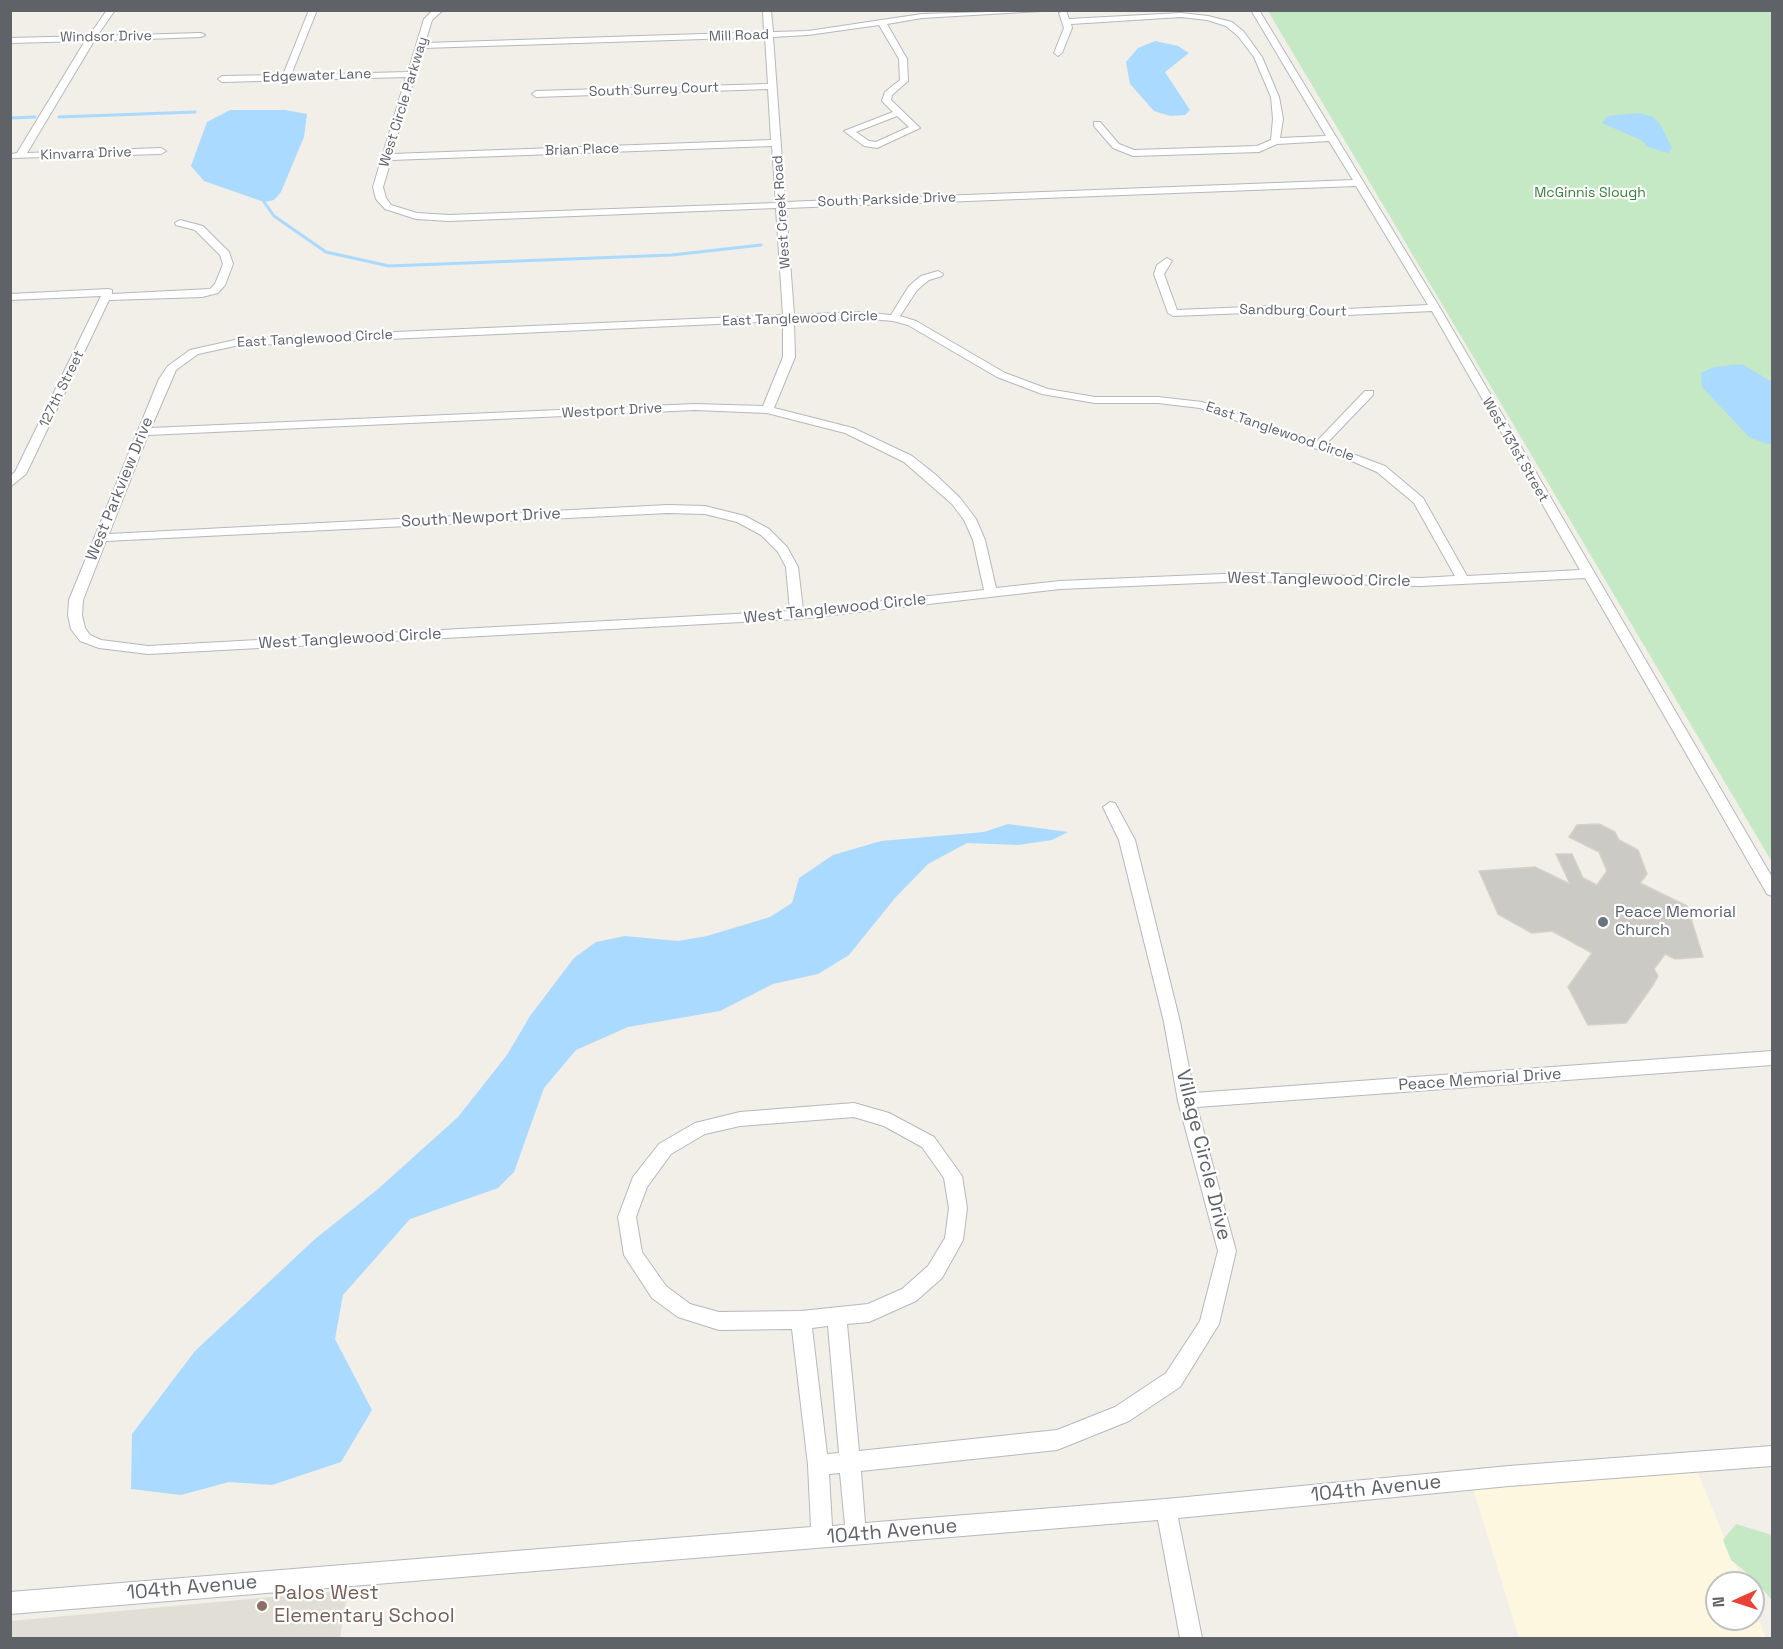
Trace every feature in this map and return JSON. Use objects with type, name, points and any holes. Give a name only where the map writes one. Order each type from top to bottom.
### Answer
[{"type":"street","points":[[15,156],[111,10]]},
{"type":"street","points":[[286,77],[313,10]]},
{"type":"street","name":"West Circle Parkway","points":[[381,199],[378,187],[428,19],[439,10]]},
{"type":"street","name":"West Creek Road","points":[[767,10],[789,319],[789,357],[767,410]]},
{"type":"street","name":"Mill Road","points":[[421,46],[769,35],[828,31],[881,21],[898,14],[1054,10]]},
{"type":"street","points":[[1058,53],[1068,28],[1062,10]]},
{"type":"street","name":"West 131st Street","points":[[1255,10],[1435,308],[1587,574],[1773,891]]},
{"type":"street","points":[[1066,22],[1173,15],[1208,18],[1229,24],[1241,34],[1258,57],[1275,97],[1278,119],[1275,141]]},
{"type":"street","points":[[881,21],[903,60],[904,81],[888,94],[886,100],[915,128],[882,145],[871,146],[849,131],[898,112]]},
{"type":"street","name":"Windsor Drive","points":[[10,40],[201,35]]},
{"type":"street","name":"Edgewater Lane","points":[[222,79],[413,74]]},
{"type":"street","name":"South Surrey Court","points":[[536,94],[772,86]]},
{"type":"street","points":[[1097,124],[1116,146],[1133,153],[1259,149],[1275,141],[1332,138]]},
{"type":"street","name":"Brian Place","points":[[388,157],[777,143]]},
{"type":"street","name":"Kinvarra Drive","points":[[15,156],[161,151]]},
{"type":"street","name":"South Parkside Drive","points":[[381,199],[394,210],[416,216],[449,218],[1359,183]]},
{"type":"street","points":[[10,297],[202,294],[214,291],[220,285],[228,264],[225,254],[200,228],[180,223]]},
{"type":"street","name":"Sandburg Court","points":[[1167,261],[1161,267],[1159,274],[1173,313],[1271,309],[1326,313],[1435,308]]},
{"type":"street","points":[[894,318],[913,288],[925,278],[938,274]]},
{"type":"street","name":"127th Street","points":[[10,483],[20,474],[107,295]]},
{"type":"street","name":"East Tanglewood Circle","points":[[194,352],[235,343],[258,341],[859,315],[894,318],[928,330],[1001,375],[1024,385],[1069,397],[1095,400],[1158,400],[1202,405],[1320,444],[1381,469],[1405,487],[1430,517],[1463,580]]},
{"type":"street","name":"West Parkview Drive","points":[[85,638],[78,629],[75,600],[165,379],[172,368],[194,352]]},
{"type":"street","points":[[1320,444],[1369,393]]},
{"type":"street","name":"Westport Drive","points":[[143,432],[695,407],[767,410],[849,430],[908,459],[932,478],[956,501],[970,519],[979,540],[991,593]]},
{"type":"street","name":"South Newport Drive","points":[[100,538],[668,508],[705,510],[741,519],[765,532],[783,550],[792,567],[796,615]]},
{"type":"street","name":"West Tanglewood Circle","points":[[85,638],[109,646],[148,650],[796,615],[1060,585],[1247,577],[1420,582],[1587,574]]},
{"type":"street","name":"Village Circle Drive","points":[[818,1465],[1057,1440],[1122,1414],[1173,1380],[1209,1324],[1227,1251],[1187,1101],[1172,1022],[1127,840],[1110,807]]},
{"type":"street","name":"Peace Memorial Drive","points":[[1187,1101],[1773,1058]]},
{"type":"street","points":[[854,1110],[889,1120],[928,1142],[953,1176],[958,1208],[954,1240],[935,1272],[909,1295],[869,1313],[837,1316],[801,1320],[719,1322],[686,1311],[659,1292],[633,1255],[627,1217],[639,1183],[665,1149],[701,1128],[740,1119],[854,1110]]},
{"type":"street","points":[[837,1316],[856,1535]]},
{"type":"street","points":[[801,1320],[818,1465],[822,1537]]},
{"type":"street","name":"104th Avenue","points":[[10,1603],[856,1535],[1166,1509],[1521,1475],[1773,1456]]},
{"type":"street","points":[[1166,1509],[1191,1638]]},
{"type":"shaded area","points":[[1697,1471],[1738,1571],[1705,1571],[1705,1631],[1763,1631],[1766,1638],[1519,1638],[1473,1488]]},
{"type":"shaded area","name":"Palos West Elementary School","points":[[348,1590],[340,1638],[11,1638],[11,1621]]},
{"type":"green space","name":"McGinnis Slough","points":[[1268,11],[1772,11],[1772,862],[1522,439]]},
{"type":"green space","points":[[1736,1524],[1772,1535],[1772,1600],[1765,1592],[1765,1571],[1745,1571],[1731,1560],[1723,1540]]},
{"type":"water","points":[[1155,41],[1178,46],[1189,53],[1165,72],[1190,110],[1185,115],[1170,116],[1154,111],[1130,84],[1126,62],[1138,48]]},
{"type":"water","points":[[230,110],[285,110],[307,114],[304,137],[281,192],[274,200],[264,202],[204,181],[191,166],[207,122]]},
{"type":"water","points":[[1639,113],[1653,117],[1660,124],[1672,148],[1668,153],[1648,147],[1641,140],[1602,123],[1608,116]]},
{"type":"water","points":[[1742,364],[1772,382],[1772,445],[1750,438],[1702,387],[1701,373],[1714,367]]},
{"type":"water","points":[[1008,824],[1068,832],[1052,840],[1018,845],[967,843],[928,864],[895,898],[849,955],[818,974],[773,984],[720,1011],[628,1027],[576,1050],[544,1088],[514,1172],[498,1188],[410,1219],[343,1295],[335,1339],[372,1410],[341,1462],[272,1485],[229,1482],[181,1495],[131,1489],[132,1434],[195,1351],[315,1239],[378,1189],[458,1117],[507,1055],[530,1016],[574,958],[596,942],[625,936],[678,941],[707,936],[770,917],[792,903],[799,878],[833,855],[881,841],[984,832]]},
{"type":"building","name":"Peace Memorial Church","points":[[1599,824],[1615,832],[1619,840],[1638,850],[1647,874],[1640,883],[1687,906],[1703,957],[1675,959],[1665,954],[1654,969],[1658,976],[1653,985],[1626,1023],[1588,1025],[1568,987],[1592,953],[1552,931],[1532,933],[1498,914],[1479,871],[1535,867],[1570,884],[1556,854],[1572,854],[1583,878],[1597,885],[1607,871],[1599,852],[1569,837],[1577,825]]},
{"type":"waterway","points":[[59,117],[195,112]]},
{"type":"waterway","points":[[10,118],[35,117]]},
{"type":"waterway","points":[[264,202],[274,216],[326,252],[389,266],[672,255],[761,245]]},
{"type":"place","name":"Peace Memorial Church","points":[[1603,922]]},
{"type":"place","name":"Palos West Elementary School","points":[[262,1606]]}]
